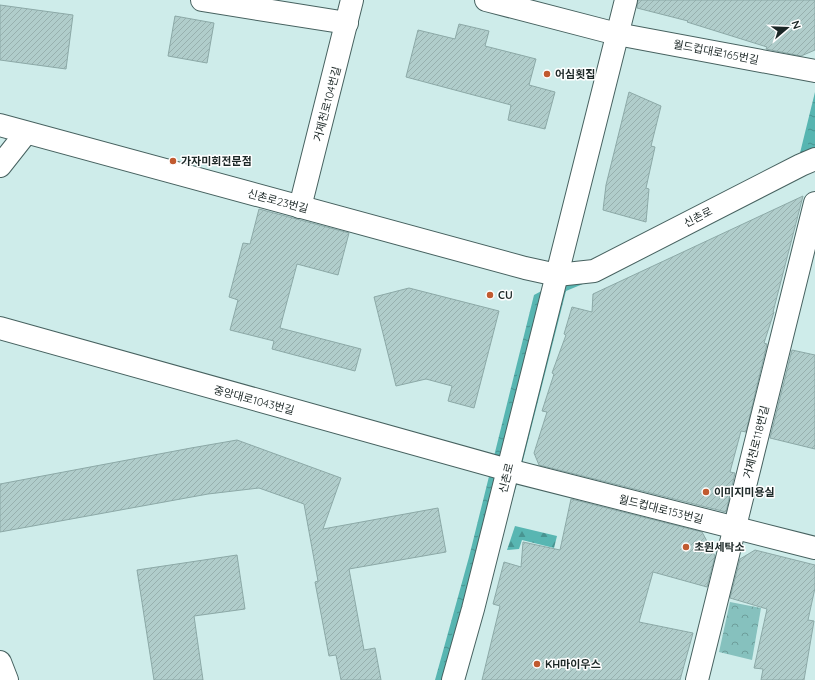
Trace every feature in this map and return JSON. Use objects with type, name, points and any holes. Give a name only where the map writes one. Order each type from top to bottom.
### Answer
[{"type":"street","points":[[202,0],[348,23]]},
{"type":"street","name":"거제천로104번길","points":[[300,207],[348,23],[352,0]]},
{"type":"street","points":[[486,0],[617,34]]},
{"type":"street","name":"신촌로","points":[[453,680],[472,614],[626,0]]},
{"type":"street","name":"월드컵대로165번길","points":[[617,34],[815,71]]},
{"type":"street","name":"신촌로23번길","points":[[0,125],[557,275]]},
{"type":"street","points":[[0,166],[26,132]]},
{"type":"street","name":"신촌로","points":[[557,275],[594,271],[815,159]]},
{"type":"street","name":"거제천로118번길","points":[[697,680],[815,203]]},
{"type":"street","name":"중앙대로1043번길","points":[[0,328],[508,470]]},
{"type":"street","name":"월드컵대로153번길","points":[[508,470],[815,548]]},
{"type":"street","points":[[0,662],[7,680]]},
{"type":"green space","points":[[515,526],[557,536],[554,548],[522,540],[519,549],[507,550]]},
{"type":"green space","points":[[730,602],[761,608],[752,660],[719,652]]},
{"type":"water","points":[[815,92],[815,165],[643,259],[566,291],[518,480],[460,680],[435,680],[469,557],[534,295],[800,153]]},
{"type":"building","points":[[638,0],[815,0],[815,50],[801,56],[766,49],[767,47],[687,22],[688,21],[637,8]]},
{"type":"building","points":[[0,5],[73,15],[66,69],[0,60]]},
{"type":"building","points":[[175,16],[214,23],[207,63],[168,56]]},
{"type":"building","points":[[459,24],[489,31],[485,46],[536,59],[529,85],[555,92],[545,129],[508,120],[511,105],[406,77],[418,30],[455,39]]},
{"type":"building","points":[[629,92],[661,106],[651,146],[655,147],[646,188],[649,189],[646,222],[603,210],[606,185]]},
{"type":"building","points":[[803,196],[774,312],[764,343],[767,344],[746,432],[741,431],[730,472],[735,473],[726,512],[539,465],[534,453],[547,412],[542,411],[554,374],[552,373],[566,335],[564,334],[572,307],[592,312],[593,294]]},
{"type":"building","points":[[259,209],[349,233],[338,275],[297,264],[280,328],[361,349],[355,371],[272,349],[274,341],[230,330],[238,300],[229,297],[243,243],[250,244]]},
{"type":"building","points":[[409,288],[499,311],[474,408],[448,401],[452,386],[426,379],[396,386],[374,297]]},
{"type":"building","points":[[792,350],[815,355],[815,449],[770,438]]},
{"type":"building","points":[[237,440],[341,478],[323,529],[438,508],[446,552],[349,569],[364,650],[375,648],[381,680],[341,680],[336,655],[329,656],[315,582],[318,581],[304,504],[259,488],[208,494],[0,532],[0,484]]},
{"type":"building","points":[[571,499],[702,532],[715,556],[707,587],[653,572],[639,622],[693,633],[680,680],[482,680],[500,606],[493,604],[504,562],[521,567],[523,542],[560,550]]},
{"type":"building","points":[[755,550],[815,565],[815,588],[808,620],[814,621],[804,680],[761,680],[763,669],[754,668],[767,609],[730,598],[740,559]]},
{"type":"building","points":[[237,555],[245,609],[194,616],[203,680],[154,680],[137,570]]},
{"type":"place","name":"어심횟집","points":[[547,74]]},
{"type":"place","name":"가자미회전문점","points":[[173,161]]},
{"type":"place","name":"CU","points":[[490,295]]},
{"type":"place","name":"이미지미용실","points":[[706,492]]},
{"type":"place","name":"초원세탁소","points":[[686,547]]},
{"type":"place","name":"KH마이우스","points":[[537,664]]}]
